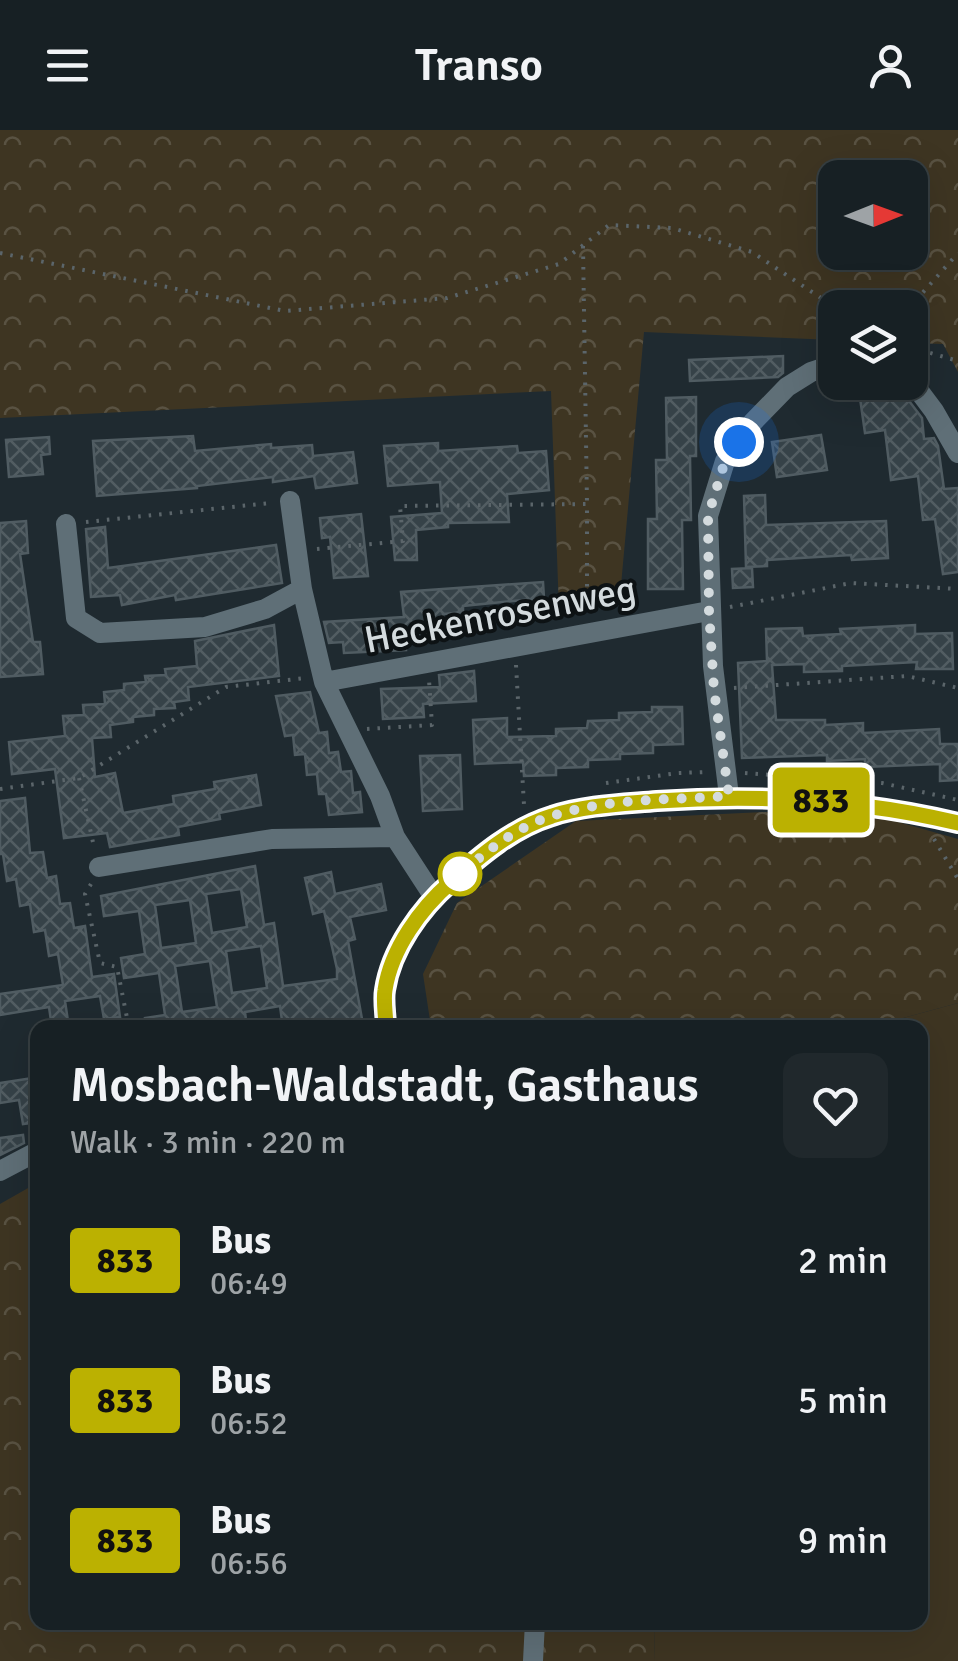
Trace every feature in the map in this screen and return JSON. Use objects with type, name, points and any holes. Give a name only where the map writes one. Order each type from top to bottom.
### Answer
[{"type":"street","points":[[729,796],[714,690],[708,516],[725,461],[752,422],[788,387],[818,370]]},
{"type":"street","points":[[926,400],[958,453]]},
{"type":"street","points":[[290,501],[302,589],[324,682],[380,796],[395,837],[434,897]]},
{"type":"street","points":[[66,524],[76,618],[100,634],[205,627],[264,609],[302,589]]},
{"type":"street","name":"Heckenrosenweg","points":[[324,682],[709,611]]},
{"type":"street","points":[[386,1020],[384,990],[399,948],[434,897],[510,835],[552,816],[613,804],[729,796],[822,800],[958,823]]},
{"type":"street","points":[[99,867],[272,839],[395,837]]},
{"type":"street","points":[[0,1171],[30,1155]]},
{"type":"street","points":[[533,1661],[535,1630]]},
{"type":"path","points":[[0,253],[285,311],[447,298],[560,264],[609,225],[672,228],[752,252],[818,296]]},
{"type":"path","points":[[583,246],[587,632]]},
{"type":"path","points":[[925,290],[958,253]]},
{"type":"path","points":[[928,352],[958,361]]},
{"type":"path","points":[[66,524],[290,501]]},
{"type":"path","points":[[297,551],[403,541],[400,506],[586,504]]},
{"type":"path","points":[[709,611],[851,584],[958,588]]},
{"type":"path","points":[[515,645],[524,804]]},
{"type":"path","points":[[348,730],[432,725],[428,662]]},
{"type":"path","points":[[714,690],[907,676],[958,688]]},
{"type":"path","name":"Heckenrosenweg","points":[[0,789],[79,778],[226,688],[303,678],[324,682]]},
{"type":"path","points":[[79,778],[99,867],[85,894],[100,963],[117,967],[127,1020]]},
{"type":"path","points":[[919,814],[958,879]]},
{"type":"green space","points":[[0,130],[958,130],[958,372],[943,344],[928,344],[928,290],[818,290],[818,339],[644,332],[621,585],[559,610],[551,391],[0,418]]},
{"type":"green space","points":[[849,808],[958,839],[958,1003],[896,1020],[430,1020],[423,974],[457,903],[576,821]]},
{"type":"green space","points":[[958,1003],[958,1661],[654,1661],[655,1630],[928,1630],[928,1020],[896,1020]]},
{"type":"green space","points":[[30,1187],[30,1630],[655,1630],[654,1661],[0,1661],[0,1204]]},
{"type":"building","points":[[783,356],[783,373],[778,377],[690,381],[689,360]]},
{"type":"building","points":[[696,397],[696,456],[690,456],[691,520],[682,520],[683,589],[648,589],[648,519],[657,519],[656,460],[667,460],[666,398]]},
{"type":"building","points":[[860,400],[908,400],[922,418],[924,439],[934,438],[938,446],[944,489],[958,488],[958,572],[943,574],[935,519],[923,520],[918,476],[891,480],[885,430],[865,433]]},
{"type":"building","points":[[821,435],[827,470],[777,477],[772,442]]},
{"type":"building","points":[[193,436],[195,451],[271,444],[271,448],[312,445],[313,456],[353,452],[357,483],[316,488],[314,476],[273,482],[273,477],[97,496],[93,441]]},
{"type":"building","points":[[49,437],[50,454],[41,455],[43,474],[9,477],[6,440]]},
{"type":"building","points":[[438,443],[438,451],[517,446],[518,453],[546,451],[549,490],[507,494],[509,522],[448,523],[448,527],[416,530],[417,560],[395,560],[391,517],[442,513],[440,482],[388,486],[384,446]]},
{"type":"building","points":[[765,495],[766,525],[886,521],[888,558],[852,560],[851,555],[767,560],[767,566],[746,567],[744,496]]},
{"type":"building","points":[[361,514],[368,576],[334,578],[330,537],[322,538],[320,518]]},
{"type":"building","points":[[26,521],[28,553],[20,554],[33,642],[40,642],[43,674],[0,677],[0,523]]},
{"type":"building","points":[[105,527],[108,568],[276,545],[282,583],[122,605],[120,595],[91,597],[86,529]]},
{"type":"building","points":[[752,568],[753,587],[733,588],[732,569]]},
{"type":"building","points":[[543,582],[544,598],[463,606],[463,612],[443,614],[444,622],[424,624],[426,633],[405,634],[406,650],[344,653],[343,642],[329,643],[324,622],[404,617],[401,592]]},
{"type":"building","points":[[274,625],[279,676],[188,687],[189,700],[174,702],[175,708],[154,709],[154,715],[110,725],[111,737],[92,738],[95,777],[115,773],[123,813],[174,804],[173,796],[215,789],[214,782],[256,775],[261,805],[219,813],[220,819],[178,827],[179,835],[110,847],[107,833],[64,838],[55,769],[12,774],[9,742],[65,736],[63,716],[84,715],[83,705],[105,704],[104,692],[124,690],[124,684],[146,682],[145,676],[166,675],[165,669],[197,666],[195,641]]},
{"type":"building","points":[[915,625],[915,634],[952,633],[953,669],[916,669],[917,662],[804,672],[804,664],[772,665],[776,720],[825,720],[825,725],[863,723],[863,733],[939,729],[940,744],[958,744],[958,780],[940,781],[940,764],[865,767],[865,759],[827,761],[827,755],[742,758],[738,663],[767,661],[766,629],[802,628],[803,636],[841,634],[840,629]]},
{"type":"building","points":[[474,671],[476,701],[423,704],[424,717],[383,719],[381,689],[440,687],[439,675]]},
{"type":"building","points":[[310,692],[319,733],[327,732],[329,753],[338,752],[341,772],[351,771],[353,793],[360,792],[362,812],[329,815],[326,794],[319,794],[317,774],[307,775],[305,754],[295,755],[293,735],[285,736],[276,696]]},
{"type":"building","points":[[652,707],[682,707],[683,744],[653,745],[653,753],[620,754],[620,759],[588,760],[588,767],[556,768],[556,775],[524,776],[523,762],[475,764],[473,720],[507,718],[507,737],[556,736],[556,729],[587,728],[588,721],[619,720],[619,713],[652,712]]},
{"type":"building","points":[[460,755],[462,809],[423,811],[420,756]]},
{"type":"building","points":[[25,798],[30,853],[43,852],[47,878],[56,876],[60,904],[70,903],[74,928],[85,926],[92,977],[114,974],[120,1017],[104,1019],[100,996],[65,1001],[68,1020],[51,1020],[49,1007],[0,1015],[0,994],[63,985],[58,954],[49,956],[45,930],[34,932],[30,904],[20,906],[16,879],[7,881],[0,854],[0,801]]},
{"type":"building","points":[[255,866],[264,925],[274,923],[283,986],[337,979],[324,911],[313,914],[305,878],[331,872],[335,894],[381,884],[386,910],[350,917],[355,939],[348,941],[362,1019],[357,1020],[282,1020],[280,1006],[245,1012],[246,1020],[145,1020],[165,1015],[159,973],[124,978],[121,958],[145,954],[139,911],[104,916],[101,896]],"holes":[[[241,889],[247,927],[212,933],[206,894]],[[190,900],[196,943],[161,948],[155,905]],[[261,946],[267,988],[232,993],[226,951]],[[210,961],[217,1007],[182,1012],[175,966]]]},
{"type":"building","points":[[30,1078],[30,1123],[23,1124],[19,1100],[0,1103],[0,1083]]},
{"type":"building","points":[[23,1135],[24,1143],[0,1155],[0,1138]]},
{"type":"bus line","name":"833","points":[[386,1020],[384,990],[399,948],[434,897],[510,835],[552,816],[613,804],[729,796],[822,800],[958,823]]},
{"type":"route","points":[[460,874],[456,878],[510,835],[552,816],[613,804],[729,796],[714,690],[708,516],[725,461],[739,442]]}]
